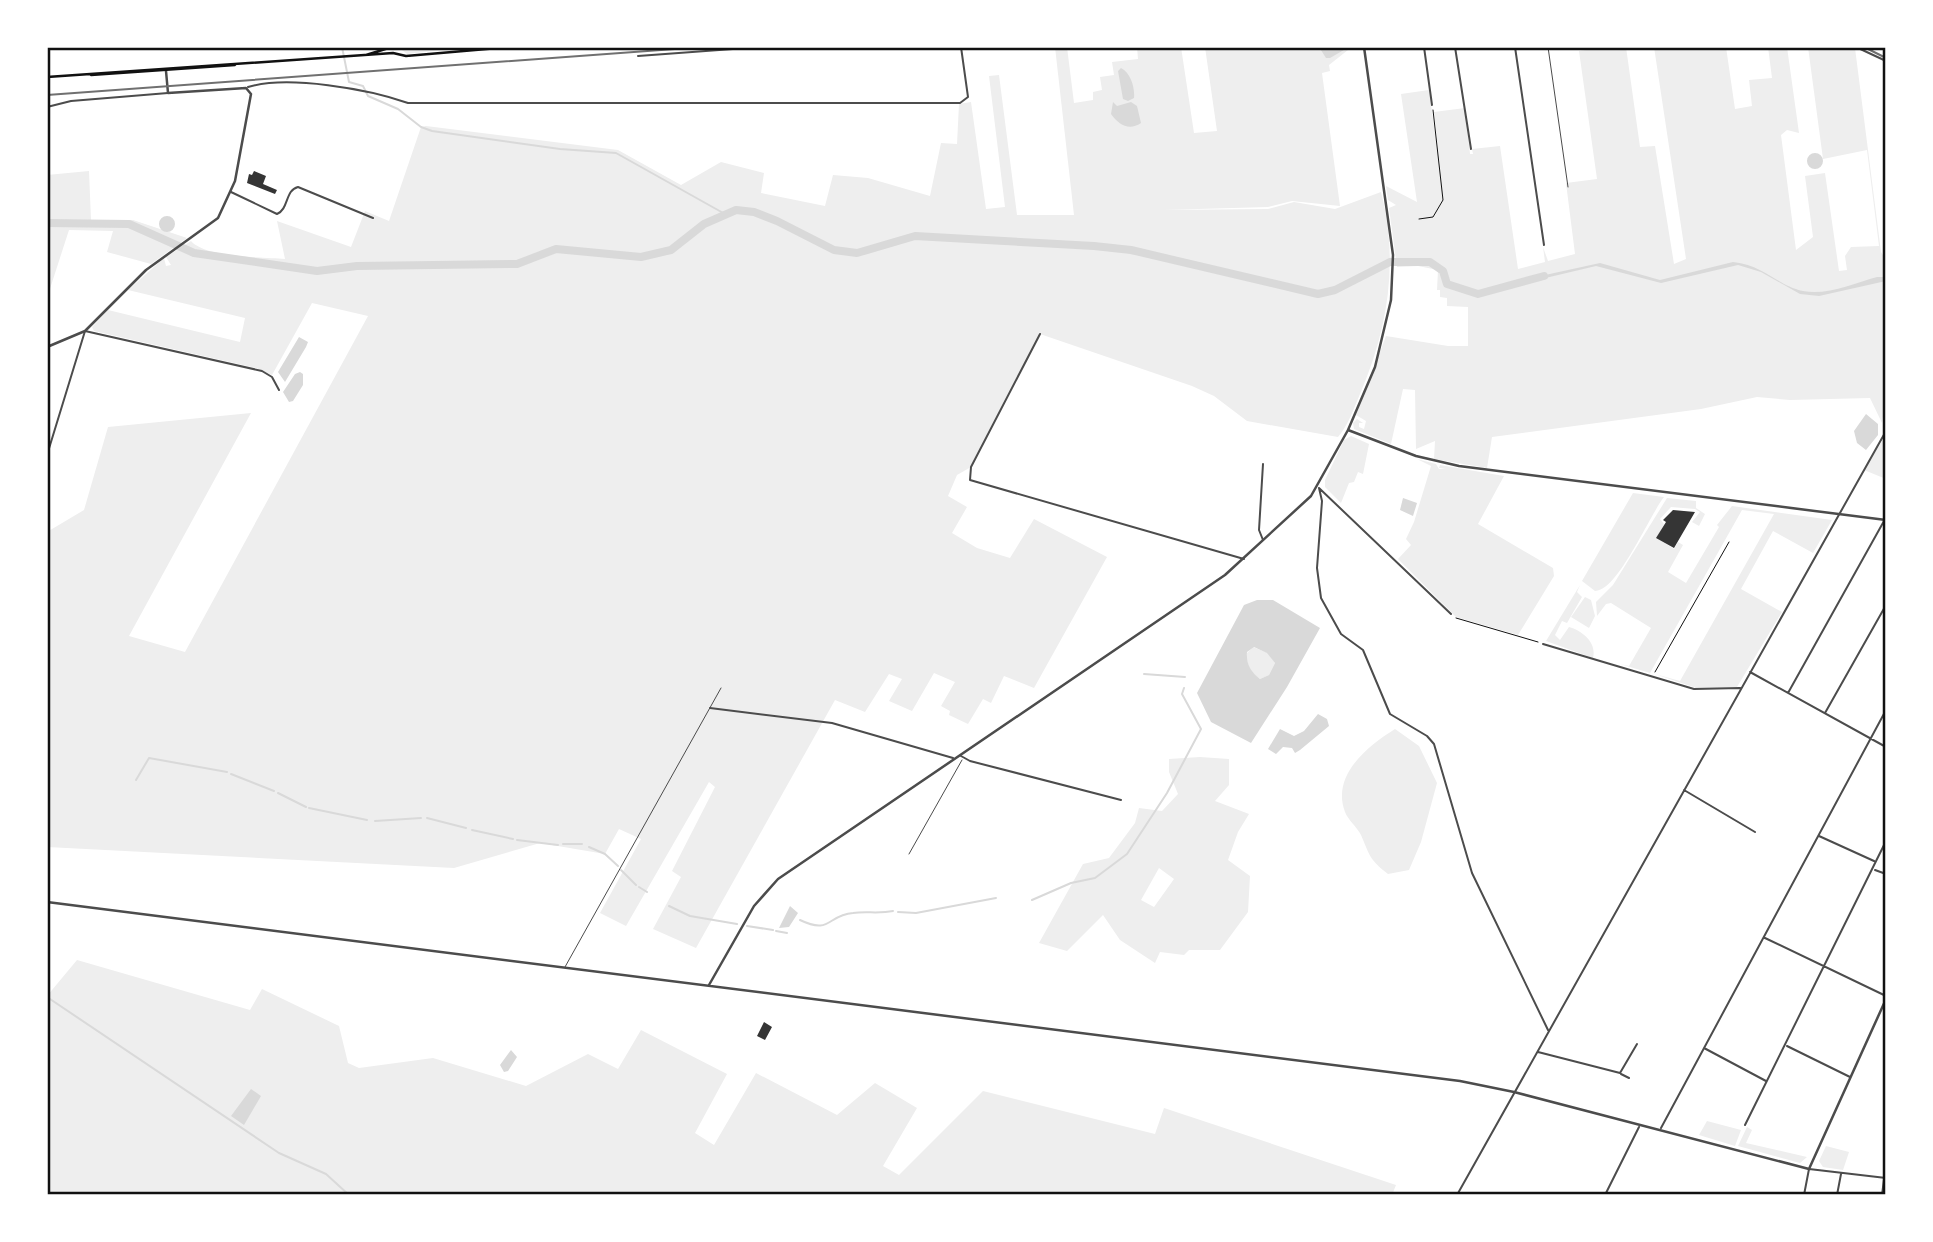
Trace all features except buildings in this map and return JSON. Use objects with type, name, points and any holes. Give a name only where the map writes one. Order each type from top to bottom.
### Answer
[{"type":"main road","points":[[357,56],[393,47],[397,53]]},
{"type":"main road","points":[[468,51],[472,47]]},
{"type":"main road","points":[[47,78],[510,47]]},
{"type":"main road","points":[[80,75],[166,71],[248,63]]},
{"type":"street","points":[[638,56],[760,47]]},
{"type":"street","points":[[47,107],[71,101],[168,93],[325,85],[364,90],[408,103],[960,103],[968,97],[961,47]]},
{"type":"street","points":[[709,985],[754,906],[769,887],[1225,575],[1319,488],[1348,430],[1382,343],[1395,270],[1364,47]]},
{"type":"street","points":[[1424,47],[1432,106]]},
{"type":"street","points":[[1455,47],[1471,149]]},
{"type":"street","points":[[1516,47],[1544,245]]},
{"type":"street","points":[[1856,47],[1886,61]]},
{"type":"street","points":[[166,71],[168,93]]},
{"type":"street","points":[[47,347],[85,331],[131,284],[218,218],[231,192],[251,94],[246,88]]},
{"type":"street","points":[[231,192],[276,214],[284,209],[291,191],[298,187],[373,218]]},
{"type":"street","points":[[85,331],[262,371],[272,377],[279,390]]},
{"type":"street","points":[[47,455],[85,331]]},
{"type":"street","points":[[1040,334],[971,467],[970,480],[1244,559]]},
{"type":"street","points":[[1348,430],[1416,456],[1459,466],[1885,520],[1787,693]]},
{"type":"street","points":[[1457,1195],[1886,431]]},
{"type":"street","points":[[1263,464],[1259,530],[1263,541]]},
{"type":"street","points":[[1319,488],[1451,614]]},
{"type":"street","points":[[1319,488],[1322,501],[1317,568],[1321,598],[1341,635],[1363,650],[1390,714],[1427,736],[1434,744],[1472,873],[1548,1031]]},
{"type":"street","points":[[1825,714],[1886,605]]},
{"type":"street","points":[[1544,644],[1700,690],[1741,688]]},
{"type":"street","points":[[1750,672],[1886,747]]},
{"type":"street","points":[[710,708],[832,723],[954,759]]},
{"type":"street","points":[[1660,1130],[1886,710]]},
{"type":"street","points":[[962,757],[1121,800]]},
{"type":"street","points":[[1684,790],[1755,832]]},
{"type":"street","points":[[1818,835],[1875,862]]},
{"type":"street","points":[[1745,1125],[1886,841]]},
{"type":"street","points":[[1874,869],[1886,874]]},
{"type":"street","points":[[47,902],[1460,1082],[1514,1092],[1809,1169],[1885,1178],[1882,1195]]},
{"type":"street","points":[[1764,937],[1886,998],[1809,1169],[1804,1195]]},
{"type":"street","points":[[1620,1073],[1637,1044]]},
{"type":"street","points":[[1786,1046],[1850,1077]]},
{"type":"street","points":[[1704,1048],[1767,1082]]},
{"type":"street","points":[[1537,1052],[1629,1077]]},
{"type":"street","points":[[1605,1195],[1640,1125]]},
{"type":"street","points":[[1837,1195],[1841,1173]]},
{"type":"lane","points":[[1548,47],[1569,187]]},
{"type":"lane","points":[[565,967],[721,688]]},
{"type":"lane","points":[[909,854],[962,757]]},
{"type":"path","points":[[1419,219],[1433,217],[1443,200],[1432,106]]},
{"type":"path","points":[[1652,677],[1729,542]]},
{"type":"path","points":[[1451,614],[1464,621],[1544,644]]},
{"type":"shaded area","points":[[398,47],[468,47],[407,54]]},
{"type":"shaded area","points":[[1055,47],[1067,47],[1074,103],[1093,100],[1093,92],[1102,90],[1100,77],[1114,75],[1112,62],[1138,59],[1137,47],[1181,47],[1194,133],[1217,131],[1205,47],[1361,47],[1348,50],[1329,65],[1330,71],[1322,73],[1340,206],[1292,201],[1268,207],[1163,210],[1268,209],[1294,202],[1335,209],[1381,192],[1390,269],[1378,345],[1353,411],[1338,437],[1247,421],[1214,396],[1192,386],[1040,334],[971,467],[957,475],[948,496],[967,507],[952,533],[977,548],[1010,558],[1034,519],[1107,557],[1034,688],[1004,676],[991,703],[983,699],[968,724],[949,715],[950,711],[941,706],[955,682],[934,673],[912,711],[889,701],[902,679],[889,674],[865,712],[835,700],[696,948],[653,929],[681,877],[672,871],[715,787],[709,782],[626,926],[600,913],[641,839],[619,829],[605,854],[540,843],[454,868],[47,847],[47,532],[84,510],[108,427],[251,413],[129,636],[185,652],[368,316],[312,303],[272,375],[256,368],[94,331],[92,327],[108,310],[240,342],[245,318],[128,290],[164,258],[166,266],[171,265],[166,257],[191,241],[198,247],[221,254],[285,259],[277,221],[351,247],[365,211],[389,221],[421,127],[426,126],[618,150],[681,185],[721,162],[764,173],[761,193],[825,206],[833,175],[868,178],[930,196],[941,143],[957,144],[959,104],[971,102],[986,209],[1005,207],[989,76],[999,75],[1017,215],[1074,215]]},
{"type":"shaded area","points":[[1319,47],[1349,47],[1326,58]]},
{"type":"shaded area","points":[[1626,47],[1640,147],[1655,146],[1674,264],[1686,259],[1654,47],[1726,47],[1735,109],[1752,106],[1749,80],[1772,78],[1768,47],[1787,47],[1799,133],[1787,130],[1781,135],[1796,250],[1813,237],[1805,176],[1825,173],[1839,271],[1847,270],[1845,256],[1851,247],[1879,246],[1867,150],[1823,159],[1808,47],[1855,48],[1881,252],[1886,260],[1886,395],[1882,423],[1870,398],[1790,400],[1757,397],[1701,409],[1492,437],[1487,468],[1434,459],[1435,441],[1416,449],[1415,390],[1403,389],[1391,444],[1354,429],[1353,423],[1357,419],[1363,423],[1359,423],[1359,427],[1364,429],[1366,421],[1356,415],[1386,336],[1448,346],[1468,346],[1468,307],[1447,306],[1447,298],[1440,297],[1440,290],[1437,290],[1438,270],[1418,266],[1397,267],[1389,208],[1396,205],[1388,200],[1386,186],[1417,202],[1401,94],[1429,90],[1442,184],[1434,112],[1465,108],[1470,154],[1473,154],[1472,149],[1500,146],[1518,269],[1545,262],[1543,247],[1548,261],[1575,254],[1566,183],[1597,179],[1579,51]]},
{"type":"shaded area","points":[[1121,68],[1130,77],[1133,85],[1134,98],[1128,101],[1123,99],[1118,71]]},
{"type":"shaded area","points":[[1113,102],[1117,106],[1131,102],[1137,106],[1141,123],[1128,127],[1117,121],[1111,114]]},
{"type":"shaded area","points":[[1812,153],[1818,153],[1823,161],[1821,167],[1812,169],[1807,164],[1807,158]]},
{"type":"shaded area","points":[[89,171],[91,220],[133,220],[187,238],[151,264],[107,252],[113,231],[69,230],[47,298],[47,175]]},
{"type":"shaded area","points":[[167,216],[175,224],[167,232],[159,224]]},
{"type":"shaded area","points":[[1733,262],[1754,267],[1803,291],[1821,292],[1877,277],[1886,277],[1886,281],[1819,296],[1800,294],[1761,272],[1738,265],[1661,283],[1596,266],[1537,280],[1536,277],[1600,263],[1660,280]]},
{"type":"shaded area","points":[[299,337],[308,342],[285,382],[278,372]]},
{"type":"shaded area","points":[[295,374],[303,374],[303,385],[293,401],[289,402],[283,392]]},
{"type":"shaded area","points":[[1866,414],[1878,424],[1878,435],[1866,450],[1857,443],[1854,431]]},
{"type":"shaded area","points":[[1886,435],[1886,479],[1864,470]]},
{"type":"shaded area","points":[[1351,436],[1369,444],[1363,474],[1358,472],[1354,482],[1349,483],[1341,503],[1325,487],[1325,480],[1344,440]]},
{"type":"shaded area","points":[[1417,459],[1436,464],[1439,469],[1446,469],[1439,468],[1440,465],[1504,476],[1478,524],[1553,568],[1554,576],[1518,635],[1456,617],[1398,559],[1411,545],[1406,539],[1431,466]]},
{"type":"shaded area","points":[[1633,493],[1664,497],[1623,566],[1604,588],[1595,591],[1582,581]]},
{"type":"shaded area","points":[[1403,498],[1417,503],[1413,516],[1400,510]]},
{"type":"shaded area","points":[[1667,498],[1696,501],[1696,508],[1705,514],[1699,526],[1692,522],[1700,512],[1695,509],[1671,507],[1660,519],[1664,524],[1657,538],[1674,549],[1678,542],[1683,545],[1668,572],[1686,583],[1719,527],[1717,525],[1732,506],[1832,520],[1813,553],[1773,531],[1741,589],[1782,612],[1737,687],[1699,689],[1655,674],[1680,681],[1774,514],[1742,510],[1650,673],[1620,664],[1629,666],[1651,628],[1611,603],[1606,604],[1597,616],[1596,602],[1613,585]]},
{"type":"shaded area","points":[[1580,585],[1577,592],[1582,597],[1567,623],[1562,621],[1555,635],[1560,640],[1569,627],[1579,631],[1591,643],[1593,658],[1546,641]]},
{"type":"shaded area","points":[[1585,597],[1591,600],[1595,616],[1589,628],[1571,617]]},
{"type":"shaded area","points":[[1257,600],[1273,600],[1320,628],[1251,743],[1211,722],[1197,693],[1244,605]],"holes":[[[1254,647],[1267,653],[1275,663],[1269,675],[1260,679],[1250,667],[1247,652]]]},
{"type":"shaded area","points":[[1253,647],[1268,653],[1275,663],[1269,675],[1260,679],[1247,661],[1247,653]]},
{"type":"shaded area","points":[[1318,714],[1327,719],[1329,726],[1300,750],[1295,753],[1292,748],[1283,747],[1276,754],[1268,749],[1280,729],[1294,736],[1304,731]]},
{"type":"shaded area","points":[[1395,729],[1419,746],[1437,783],[1421,842],[1409,870],[1388,874],[1371,857],[1359,832],[1346,815],[1342,799],[1343,786],[1355,763],[1374,744]]},
{"type":"shaded area","points":[[1169,759],[1229,759],[1229,785],[1215,801],[1249,814],[1238,832],[1228,860],[1250,876],[1248,912],[1220,950],[1189,950],[1184,955],[1160,952],[1155,963],[1120,940],[1103,915],[1067,951],[1039,943],[1083,864],[1109,858],[1135,823],[1139,808],[1162,811],[1178,794],[1169,772]],"holes":[[[1159,868],[1174,879],[1154,907],[1141,900]]]},
{"type":"shaded area","points":[[790,906],[798,913],[789,927],[779,928]]},
{"type":"shaded area","points":[[77,960],[250,1010],[262,989],[339,1026],[348,1063],[359,1068],[433,1058],[526,1086],[588,1054],[618,1069],[641,1030],[727,1074],[695,1133],[714,1145],[756,1073],[837,1115],[875,1083],[917,1108],[883,1166],[899,1175],[983,1091],[1155,1134],[1164,1108],[1396,1185],[1392,1195],[47,1195],[47,996]]},
{"type":"shaded area","points":[[511,1050],[517,1057],[508,1071],[504,1072],[500,1065]]},
{"type":"shaded area","points":[[251,1089],[261,1096],[244,1125],[231,1116]]},
{"type":"shaded area","points":[[1707,1121],[1741,1130],[1735,1146],[1699,1135]]},
{"type":"shaded area","points":[[1747,1127],[1752,1130],[1746,1143],[1807,1157],[1800,1163],[1738,1146]]},
{"type":"shaded area","points":[[1826,1146],[1849,1152],[1843,1170],[1823,1167],[1819,1161]]},
{"type":"waterway","points":[[342,47],[349,82],[363,86],[368,96],[398,109],[421,127],[432,131],[560,149],[616,153],[725,214]]},
{"type":"waterway","points":[[47,223],[129,224],[194,253],[317,271],[357,266],[517,264],[556,249],[641,257],[671,250],[704,224],[736,210],[754,212],[777,221],[834,250],[857,253],[915,236],[1094,246],[1131,250],[1318,294],[1335,290],[1390,262]]},
{"type":"waterway","points":[[1393,262],[1430,262],[1443,271],[1447,284],[1478,294],[1544,276]]},
{"type":"waterway","points":[[1144,674],[1185,677]]},
{"type":"waterway","points":[[1032,900],[1071,883],[1095,878],[1127,854],[1167,793],[1201,729],[1182,694],[1184,688]]},
{"type":"waterway","points":[[136,780],[149,758],[227,772]]},
{"type":"waterway","points":[[231,774],[274,791]]},
{"type":"waterway","points":[[278,793],[306,807]]},
{"type":"waterway","points":[[309,808],[367,820]]},
{"type":"waterway","points":[[375,821],[421,818]]},
{"type":"waterway","points":[[427,818],[466,828]]},
{"type":"waterway","points":[[472,830],[513,839]]},
{"type":"waterway","points":[[517,840],[558,845]]},
{"type":"waterway","points":[[563,844],[582,844]]},
{"type":"waterway","points":[[589,847],[605,854],[618,866]]},
{"type":"waterway","points":[[621,870],[636,885]]},
{"type":"waterway","points":[[639,887],[647,892]]},
{"type":"waterway","points":[[898,912],[916,913],[996,898]]},
{"type":"waterway","points":[[669,906],[690,916],[737,924]]},
{"type":"waterway","points":[[800,920],[818,926],[845,914],[893,911]]},
{"type":"waterway","points":[[747,926],[773,930]]},
{"type":"waterway","points":[[776,931],[787,933]]},
{"type":"waterway","points":[[47,997],[279,1153],[326,1174],[349,1195]]},
{"type":"railway","points":[[47,95],[702,47]]},
{"type":"railway","points":[[1864,47],[1886,58]]}]
